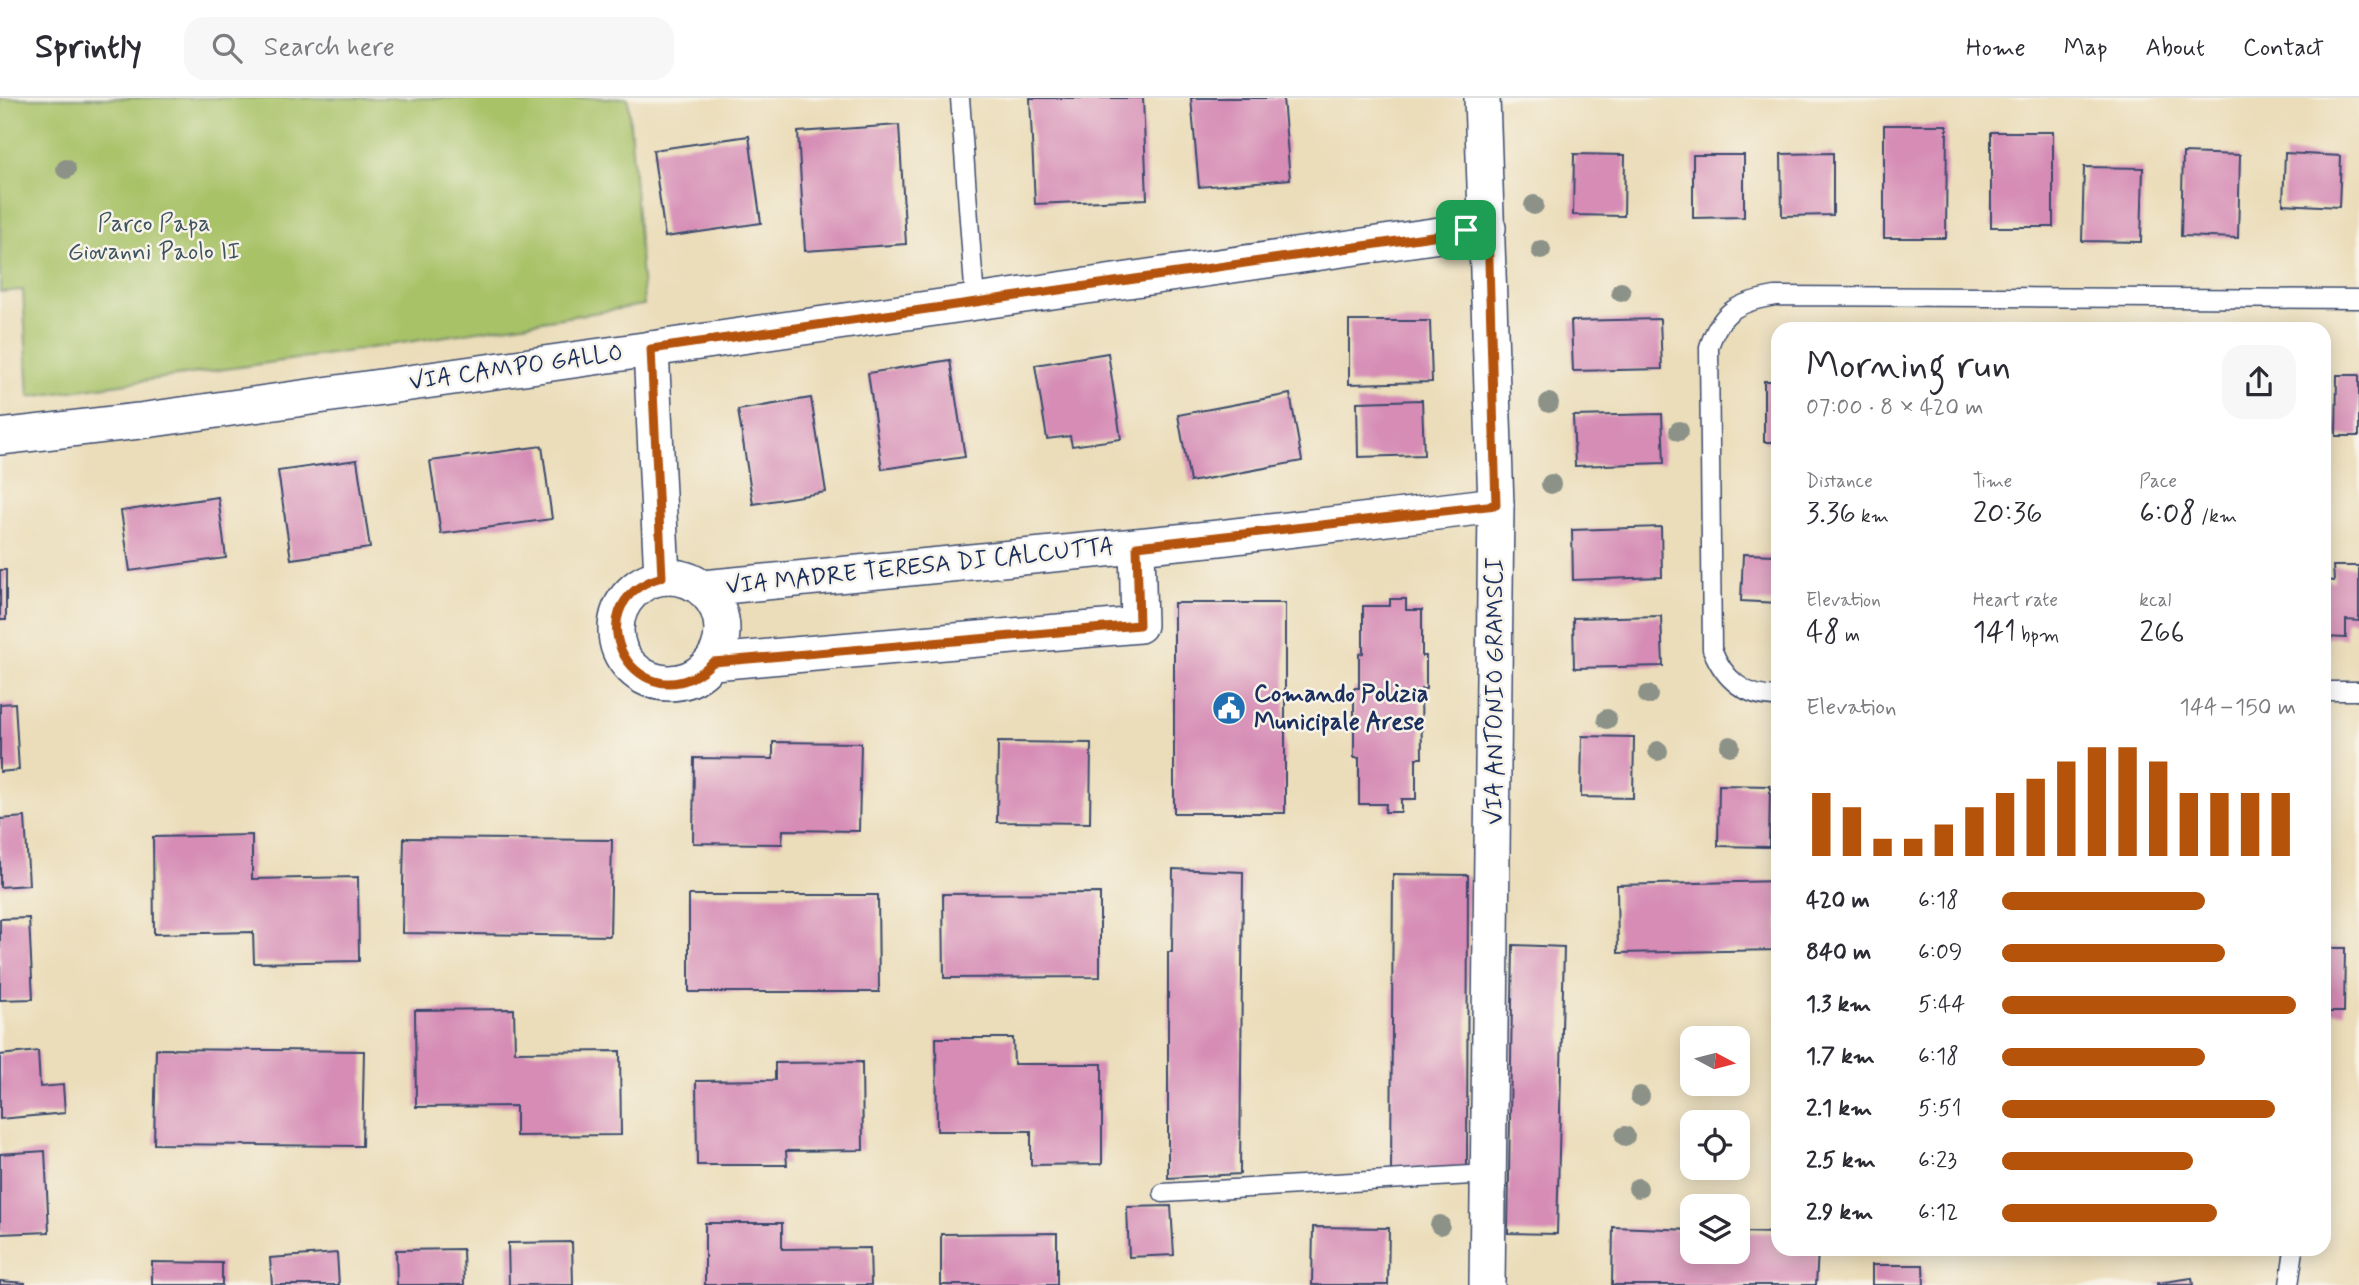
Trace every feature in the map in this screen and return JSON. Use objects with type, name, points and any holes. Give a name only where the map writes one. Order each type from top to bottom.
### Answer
[{"type":"street","name":"VIA ANTONIO GRAMSCI","points":[[1482,98],[1496,505],[1487,1285]]},
{"type":"street","name":"VIA CAMPO GALLO","points":[[0,437],[139,421],[1488,228]]},
{"type":"street","points":[[651,349],[662,577]]},
{"type":"street","name":"VIA MADRE TERESA DI CALCUTTA","points":[[703,588],[1137,546],[1496,505]]},
{"type":"street","name":"VIA MADRE TERESA DI CALCUTTA","points":[[713,662],[1139,625],[1137,546]]},
{"type":"street","points":[[662,577],[683,578],[703,588],[721,615],[720,647],[713,662],[701,674],[686,681],[669,684],[652,681],[637,673],[623,656],[616,627],[623,604],[639,586],[662,577]]},
{"type":"lane","points":[[960,98],[975,301]]},
{"type":"lane","points":[[1771,696],[1760,697],[1730,680],[1720,668],[1712,649],[1709,347],[1716,327],[1733,309],[1747,300],[1775,296],[2359,299]]},
{"type":"lane","points":[[2331,691],[2359,691]]},
{"type":"lane","points":[[1163,1193],[1489,1174]]},
{"type":"lane","points":[[2289,1285],[2293,1256]]},
{"type":"green space","name":"Parco Papa Giovanni Paolo II","points":[[0,98],[628,98],[644,305],[345,352],[29,397],[23,290],[0,292]]},
{"type":"building","points":[[1030,98],[1143,98],[1147,199],[1035,204]]},
{"type":"building","points":[[1191,98],[1283,98],[1290,179],[1199,187]]},
{"type":"building","points":[[899,125],[906,244],[805,251],[798,132]]},
{"type":"building","points":[[1884,125],[1947,125],[1946,238],[1884,238]]},
{"type":"building","points":[[1991,132],[2053,132],[2053,227],[1991,227]]},
{"type":"building","points":[[749,136],[761,223],[665,237],[653,150]]},
{"type":"building","points":[[1833,153],[1833,215],[1782,216],[1781,154]]},
{"type":"building","points":[[2183,153],[2240,155],[2238,238],[2181,236]]},
{"type":"building","points":[[2285,153],[2341,156],[2339,207],[2283,204]]},
{"type":"building","points":[[1574,154],[1625,155],[1624,216],[1573,215]]},
{"type":"building","points":[[1693,155],[1744,155],[1744,217],[1693,218]]},
{"type":"building","points":[[2084,167],[2143,168],[2141,242],[2082,241]]},
{"type":"building","points":[[1660,319],[1662,369],[1573,371],[1571,321]]},
{"type":"building","points":[[1349,321],[1430,321],[1432,382],[1349,384]]},
{"type":"building","points":[[1108,353],[1121,439],[1072,446],[1070,436],[1047,439],[1035,365]]},
{"type":"building","points":[[950,360],[965,457],[882,469],[868,373]]},
{"type":"building","points":[[2337,375],[2359,375],[2359,436],[2336,436]]},
{"type":"building","points":[[1764,381],[1771,381],[1771,442],[1764,442]]},
{"type":"building","points":[[1290,394],[1302,461],[1190,482],[1178,415]]},
{"type":"building","points":[[811,398],[826,492],[753,504],[738,410]]},
{"type":"building","points":[[1422,400],[1424,455],[1358,457],[1357,402]]},
{"type":"building","points":[[1662,414],[1664,463],[1575,466],[1573,416]]},
{"type":"building","points":[[542,446],[552,519],[441,534],[430,461]]},
{"type":"building","points":[[357,460],[370,548],[291,559],[278,471]]},
{"type":"building","points":[[218,497],[226,558],[130,571],[121,511]]},
{"type":"building","points":[[1661,527],[1662,577],[1573,580],[1572,530]]},
{"type":"building","points":[[1743,554],[1771,555],[1771,603],[1741,601]]},
{"type":"building","points":[[2333,566],[2359,566],[2359,621],[2346,620],[2346,638],[2331,637],[2331,581],[2334,581]]},
{"type":"building","points":[[0,570],[6,570],[6,620],[0,620]]},
{"type":"building","points":[[1390,599],[1406,599],[1406,610],[1422,610],[1422,656],[1426,656],[1426,689],[1421,689],[1422,758],[1416,758],[1416,799],[1401,799],[1401,812],[1385,812],[1386,804],[1359,804],[1359,758],[1354,758],[1354,688],[1359,688],[1359,654],[1363,653],[1363,606],[1390,606]]},
{"type":"building","points":[[1174,603],[1285,603],[1285,813],[1174,813]]},
{"type":"building","points":[[1661,616],[1663,666],[1574,668],[1573,618]]},
{"type":"building","points":[[15,703],[19,770],[0,772],[0,704]]},
{"type":"building","points":[[1582,736],[1634,737],[1633,798],[1581,797]]},
{"type":"building","points":[[773,742],[861,743],[859,831],[783,830],[782,844],[693,843],[694,758],[773,759]]},
{"type":"building","points":[[998,742],[1091,743],[1090,823],[997,822]]},
{"type":"building","points":[[1719,785],[1770,786],[1769,847],[1718,846]]},
{"type":"building","points":[[25,817],[29,885],[0,887],[0,819]]},
{"type":"building","points":[[252,835],[252,879],[358,877],[359,961],[254,963],[253,932],[154,934],[153,837]]},
{"type":"building","points":[[404,838],[612,840],[610,936],[402,933]]},
{"type":"building","points":[[1173,869],[1243,872],[1240,1174],[1168,1178],[1168,952],[1172,952]]},
{"type":"building","points":[[1393,874],[1468,875],[1467,1167],[1391,1172]]},
{"type":"building","points":[[1771,881],[1771,950],[1618,953],[1617,885]]},
{"type":"building","points":[[1100,893],[1100,977],[944,978],[943,894]]},
{"type":"building","points":[[689,895],[878,895],[879,992],[689,992]]},
{"type":"building","points":[[29,918],[33,999],[0,1000],[0,919]]},
{"type":"building","points":[[1513,945],[1564,947],[1557,1234],[1508,1233]]},
{"type":"building","points":[[2331,948],[2345,948],[2344,1012],[2331,1012]]},
{"type":"building","points":[[514,1009],[515,1052],[620,1051],[621,1135],[516,1136],[516,1106],[416,1107],[415,1010]]},
{"type":"building","points":[[936,1038],[1013,1038],[1014,1064],[1102,1064],[1102,1164],[1031,1165],[1031,1131],[937,1131]]},
{"type":"building","points":[[156,1049],[364,1051],[362,1146],[154,1144]]},
{"type":"building","points":[[38,1051],[40,1087],[63,1085],[65,1113],[0,1119],[0,1055]]},
{"type":"building","points":[[862,1062],[863,1150],[786,1151],[787,1165],[697,1165],[696,1081],[775,1080],[775,1063]]},
{"type":"building","points":[[45,1151],[49,1232],[0,1234],[0,1154]]},
{"type":"building","points":[[1171,1206],[1174,1255],[1129,1257],[1127,1207]]},
{"type":"building","points":[[705,1223],[782,1223],[782,1249],[870,1248],[871,1285],[705,1285]]},
{"type":"building","points":[[1313,1227],[1389,1228],[1388,1285],[1312,1285]]},
{"type":"building","points":[[1613,1227],[1680,1230],[1680,1264],[1750,1264],[1750,1232],[1771,1233],[1771,1256],[1818,1256],[1816,1285],[1612,1285]]},
{"type":"building","points":[[1057,1233],[1057,1285],[941,1285],[941,1234]]},
{"type":"building","points":[[572,1242],[573,1285],[509,1285],[508,1243]]},
{"type":"building","points":[[463,1249],[464,1285],[397,1285],[396,1250]]},
{"type":"building","points":[[337,1253],[339,1285],[272,1285],[270,1258]]},
{"type":"building","points":[[152,1262],[222,1263],[222,1285],[152,1285]]},
{"type":"building","points":[[1872,1265],[1923,1265],[1924,1285],[1872,1285]]},
{"type":"building","points":[[2192,1278],[2193,1285],[2157,1285],[2157,1283]]},
{"type":"building","points":[[0,1281],[25,1283],[25,1285],[0,1285]]},
{"type":"place","name":"Comando Polizia Municipale Arese","points":[[1229,708]]},
{"type":"route","points":[[1488,228],[1496,505],[1137,546],[1139,625],[713,662],[701,674],[686,681],[669,684],[652,681],[637,673],[623,656],[617,642],[619,612],[630,594],[639,586],[662,577],[651,349],[1466,230],[1488,228]]}]
